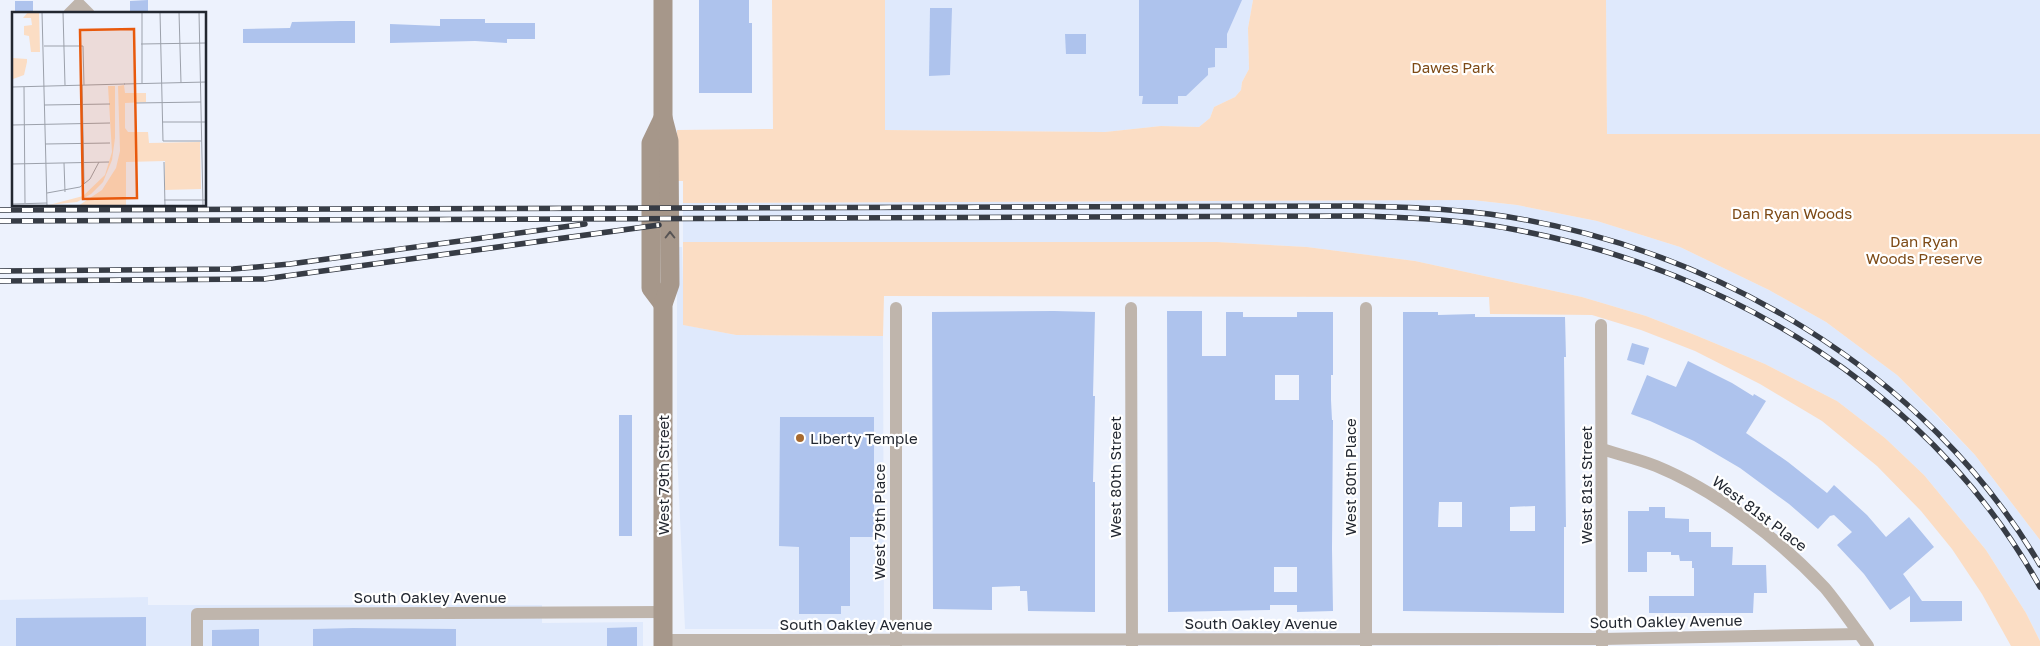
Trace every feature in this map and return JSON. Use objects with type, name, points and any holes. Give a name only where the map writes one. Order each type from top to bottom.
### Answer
[{"type":"main road","name":"West 79th Street","points":[[663,0],[663,118],[669,141],[670,284],[663,304],[663,643]]},
{"type":"street","points":[[71,12],[79,2],[87,12]]},
{"type":"street","name":"West 79th Place","points":[[896,308],[896,643]]},
{"type":"street","name":"West 80th Street","points":[[1131,308],[1132,643]]},
{"type":"street","name":"West 80th Place","points":[[1366,308],[1366,642]]},
{"type":"street","name":"West 81st Street","points":[[1601,325],[1602,642]]},
{"type":"street","name":"West 81st Place","points":[[1602,449],[1655,466],[1694,485],[1730,508],[1796,559],[1826,590],[1868,646]]},
{"type":"street","name":"South Oakley Avenue","points":[[197,646],[197,614],[663,612]]},
{"type":"street","name":"South Oakley Avenue","points":[[663,643],[1602,642],[1859,634]]},
{"type":"shaded area","points":[[885,0],[1253,0],[1248,28],[1249,69],[1242,82],[1241,90],[1235,97],[1214,107],[1210,118],[1199,127],[1161,126],[1105,132],[885,130]]},
{"type":"shaded area","points":[[1606,0],[2040,0],[2040,134],[1607,134]]},
{"type":"shaded area","points":[[1472,200],[1517,205],[1597,221],[1680,247],[1769,290],[1826,322],[1897,375],[1975,455],[2040,540],[2040,641],[2026,613],[1986,550],[1924,475],[1885,438],[1837,401],[1765,364],[1695,335],[1646,316],[1582,297],[1415,261],[1307,247],[1217,242],[683,242],[683,203]]},
{"type":"shaded area","points":[[677,247],[682,247],[684,325],[736,335],[883,336],[884,629],[685,629],[677,452]]},
{"type":"shaded area","points":[[148,597],[148,605],[542,605],[542,623],[643,622],[643,646],[0,646],[0,600]]},
{"type":"green space","name":"Dan Ryan Woods","points":[[772,0],[885,0],[885,130],[1105,132],[1161,126],[1199,127],[1210,118],[1214,107],[1235,97],[1241,90],[1242,82],[1249,69],[1248,28],[1253,0],[1606,0],[1607,134],[2040,134],[2040,540],[1975,455],[1938,416],[1897,375],[1826,322],[1769,290],[1680,247],[1597,221],[1517,205],[1472,200],[683,203],[683,181],[677,181],[677,130],[773,129]]},
{"type":"green space","points":[[683,242],[1217,242],[1307,247],[1415,261],[1582,297],[1646,316],[1765,364],[1837,401],[1885,438],[1924,475],[1986,550],[2026,613],[2040,641],[2040,646],[2011,646],[1982,594],[1952,549],[1921,511],[1877,466],[1822,421],[1760,384],[1695,351],[1641,330],[1592,315],[1490,314],[1489,297],[884,296],[883,336],[736,335],[683,325]]},
{"type":"building","points":[[148,0],[148,12],[130,12],[130,1]]},
{"type":"building","points":[[699,0],[749,0],[749,23],[752,23],[752,93],[699,93]]},
{"type":"building","points":[[1139,0],[1242,0],[1227,34],[1227,48],[1215,48],[1215,67],[1208,68],[1208,75],[1186,96],[1178,96],[1178,104],[1142,104],[1143,96],[1139,96]]},
{"type":"building","points":[[15,1],[33,1],[33,12],[15,12]]},
{"type":"building","points":[[930,8],[952,8],[950,75],[929,76]]},
{"type":"building","points":[[440,19],[485,19],[485,23],[535,23],[535,39],[507,39],[507,43],[475,41],[390,43],[390,24],[440,26]]},
{"type":"building","points":[[355,21],[355,43],[243,43],[243,29],[290,28],[292,22]]},
{"type":"building","points":[[1065,34],[1086,34],[1086,54],[1066,54]]},
{"type":"building","points":[[1167,311],[1202,311],[1202,356],[1226,356],[1226,312],[1243,312],[1243,317],[1297,317],[1297,312],[1333,312],[1331,400],[1333,420],[1333,611],[1297,612],[1297,605],[1270,605],[1270,610],[1168,612]],"holes":[[[1275,375],[1299,375],[1299,400],[1275,400]],[[1274,567],[1297,567],[1297,592],[1274,592]]]},
{"type":"building","points":[[932,312],[1095,312],[1093,482],[1095,482],[1095,612],[1028,611],[1027,591],[1020,591],[1020,586],[992,587],[992,610],[933,609]]},
{"type":"building","points":[[1403,312],[1438,312],[1438,315],[1475,314],[1475,317],[1565,317],[1566,527],[1564,527],[1564,613],[1403,611]],"holes":[[[1439,502],[1462,502],[1462,527],[1438,527]],[[1535,506],[1535,531],[1510,531],[1510,507]]]},
{"type":"building","points":[[1632,343],[1649,348],[1644,365],[1627,360]]},
{"type":"building","points":[[1688,361],[1766,401],[1746,433],[1788,462],[1827,493],[1834,485],[1867,515],[1886,537],[1909,517],[1934,547],[1903,574],[1922,601],[1962,601],[1962,621],[1910,622],[1910,596],[1890,610],[1864,574],[1837,545],[1852,532],[1834,515],[1830,516],[1818,529],[1789,504],[1740,468],[1694,441],[1631,414],[1647,375],[1676,387]]},
{"type":"building","points":[[619,415],[632,415],[632,536],[619,536]]},
{"type":"building","points":[[780,417],[874,417],[874,537],[850,537],[850,606],[841,606],[841,614],[799,614],[799,547],[779,546]]},
{"type":"building","points":[[1649,507],[1665,507],[1665,518],[1689,519],[1689,532],[1711,532],[1711,547],[1733,547],[1732,565],[1766,565],[1767,593],[1754,593],[1753,613],[1649,613],[1649,596],[1694,596],[1694,568],[1692,568],[1692,561],[1680,561],[1679,555],[1671,555],[1671,552],[1647,552],[1647,572],[1628,572],[1628,511],[1649,511]]},
{"type":"building","points":[[146,617],[146,646],[16,646],[16,618]]},
{"type":"building","points":[[637,627],[637,646],[607,646],[607,628]]},
{"type":"building","points":[[259,629],[259,646],[212,646],[212,630]]},
{"type":"building","points":[[313,629],[456,629],[456,646],[313,646]]},
{"type":"railway","points":[[0,210],[1355,206],[1405,207],[1489,214],[1571,230],[1652,254],[1730,287],[1805,328],[1874,377],[1937,433],[1993,495],[2040,565]]},
{"type":"railway","points":[[0,221],[1364,216],[1441,220],[1517,230],[1597,249],[1674,276],[1748,310],[1819,351],[1884,400],[1943,455],[1996,518],[2040,587]]},
{"type":"railway","points":[[0,271],[233,269],[290,264],[585,224]]},
{"type":"railway","points":[[0,281],[264,279],[659,225]]},
{"type":"place","name":"Liberty Temple","points":[[800,438]]},
{"type":"park label","name":"Dawes Park","points":[[1453,67]]},
{"type":"park label","name":"Dan Ryan Woods Preserve","points":[[1924,250]]}]
